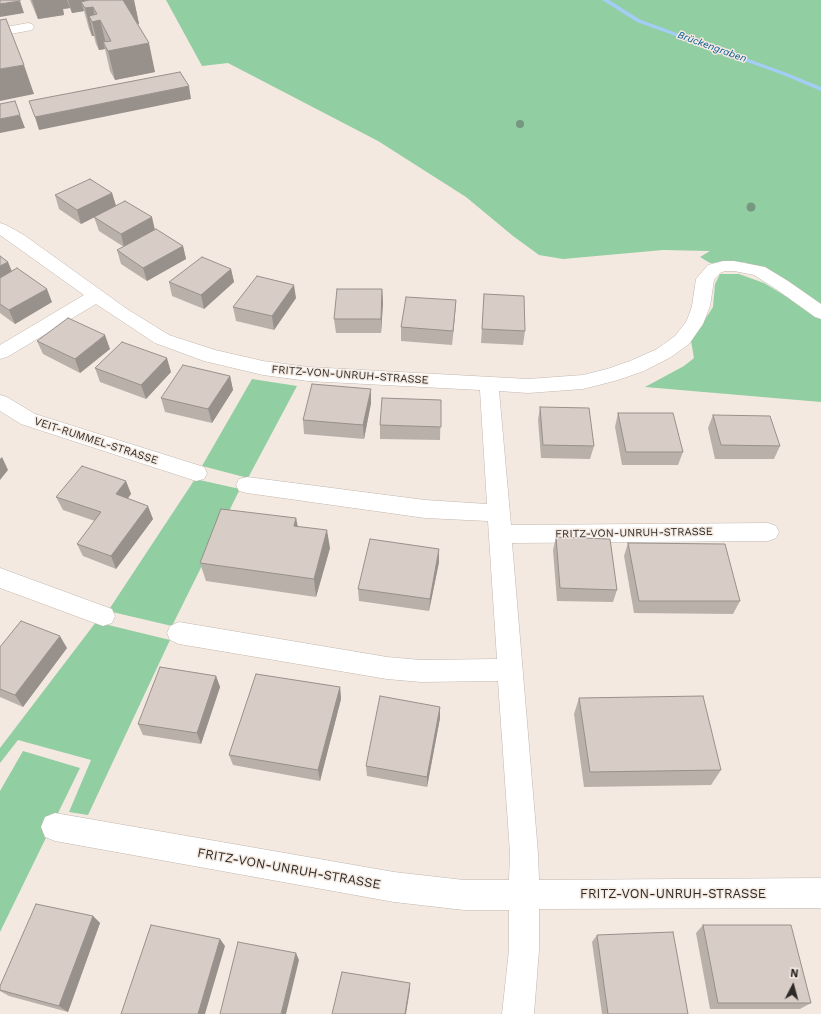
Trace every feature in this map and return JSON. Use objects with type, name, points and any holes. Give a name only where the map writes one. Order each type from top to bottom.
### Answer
[{"type":"street","points":[[0,32],[28,27]]},
{"type":"street","name":"FRITZ-VON-UNRUH-STRASSE","points":[[0,228],[96,296],[162,339],[211,356],[263,368],[308,374],[489,385],[556,385],[583,382],[611,375],[637,366],[674,347],[689,331],[701,306],[705,279],[714,269],[723,266],[734,266],[759,271],[782,284],[821,313]]},
{"type":"street","points":[[0,353],[96,296]]},
{"type":"street","points":[[489,385],[498,524],[522,805],[525,894],[524,950],[518,1014]]},
{"type":"street","name":"VEIT-RUMMEL-STRASSE","points":[[0,402],[28,419],[196,473]]},
{"type":"street","name":"FRITZ-VON-UNRUH-STRASSE","points":[[247,484],[359,501],[425,509],[498,524],[768,532]]},
{"type":"street","points":[[0,578],[103,616]]},
{"type":"street","points":[[179,633],[387,668],[422,671],[511,670]]},
{"type":"street","name":"FRITZ-VON-UNRUH-STRASSE","points":[[55,828],[394,887],[464,895],[821,893]]},
{"type":"green space","points":[[166,0],[821,0],[821,402],[645,387],[684,366],[694,358],[691,341],[713,307],[715,284],[720,274],[739,274],[764,283],[787,297],[794,288],[759,267],[743,262],[710,263],[700,257],[710,251],[663,250],[563,259],[539,255],[513,236],[466,197],[378,141],[228,63],[202,66]]},
{"type":"green space","points":[[252,379],[297,386],[248,478],[202,466]]},
{"type":"green space","points":[[195,479],[240,489],[172,626],[108,611]]},
{"type":"green space","points":[[96,622],[170,640],[88,815],[69,812],[91,760],[18,740],[0,763],[0,748]]},
{"type":"green space","points":[[23,751],[80,768],[0,932],[0,791]]},
{"type":"building","points":[[0,0],[20,0],[20,1],[0,4]]},
{"type":"building","points":[[89,0],[123,0],[149,43],[108,51],[103,42],[111,41],[100,20],[92,22],[89,16],[97,14],[93,7],[85,8],[81,2]]},
{"type":"building","points":[[6,19],[24,65],[0,69],[0,20]]},
{"type":"building","points":[[180,72],[189,86],[35,117],[29,101]]},
{"type":"building","points":[[15,101],[20,115],[0,119],[0,104]]},
{"type":"building","points":[[90,179],[112,193],[77,210],[55,195]]},
{"type":"building","points":[[125,201],[152,217],[121,234],[94,217]]},
{"type":"building","points":[[156,229],[183,246],[143,268],[117,250]]},
{"type":"building","points":[[0,256],[8,262],[0,266]]},
{"type":"building","points":[[202,257],[231,269],[201,295],[169,282]]},
{"type":"building","points":[[17,268],[47,289],[9,310],[0,304],[0,278]]},
{"type":"building","points":[[257,276],[294,285],[272,316],[233,307]]},
{"type":"building","points":[[337,289],[382,289],[381,319],[334,319]]},
{"type":"building","points":[[484,294],[524,296],[525,331],[482,329]]},
{"type":"building","points":[[406,297],[456,300],[453,331],[401,327]]},
{"type":"building","points":[[68,318],[105,335],[75,359],[37,341]]},
{"type":"building","points":[[122,342],[167,358],[141,385],[95,368]]},
{"type":"building","points":[[183,365],[230,376],[208,409],[161,398]]},
{"type":"building","points":[[312,384],[371,389],[363,425],[303,420]]},
{"type":"building","points":[[382,398],[441,400],[441,427],[380,425]]},
{"type":"building","points":[[540,407],[589,408],[594,446],[543,445]]},
{"type":"building","points":[[618,413],[673,413],[683,452],[626,452]]},
{"type":"building","points":[[713,415],[770,416],[780,446],[721,445]]},
{"type":"building","points":[[82,466],[126,481],[116,494],[148,506],[111,556],[77,544],[101,512],[56,497]]},
{"type":"building","points":[[221,509],[296,518],[294,526],[327,530],[314,579],[200,563]]},
{"type":"building","points":[[556,537],[610,539],[617,590],[560,588]]},
{"type":"building","points":[[370,539],[439,549],[430,599],[358,589]]},
{"type":"building","points":[[628,543],[725,544],[740,601],[639,601]]},
{"type":"building","points":[[21,621],[60,636],[15,695],[0,689],[0,647]]},
{"type":"building","points":[[160,667],[216,676],[197,733],[138,724]]},
{"type":"building","points":[[256,674],[340,687],[318,770],[229,755]]},
{"type":"building","points":[[380,696],[440,707],[427,777],[366,766]]},
{"type":"building","points":[[703,696],[721,770],[590,772],[579,698]]},
{"type":"building","points":[[36,904],[93,916],[59,1006],[0,990],[0,986]]},
{"type":"building","points":[[151,925],[220,939],[198,1014],[121,1014]]},
{"type":"building","points":[[703,925],[791,925],[811,1003],[718,1003]]},
{"type":"building","points":[[673,932],[688,1014],[608,1014],[597,935]]},
{"type":"building","points":[[238,942],[296,953],[281,1014],[220,1014]]},
{"type":"building","points":[[342,972],[410,983],[405,1014],[332,1014]]},
{"type":"waterway","name":"Brückengraben","points":[[605,0],[639,21],[785,74],[821,89]]}]
